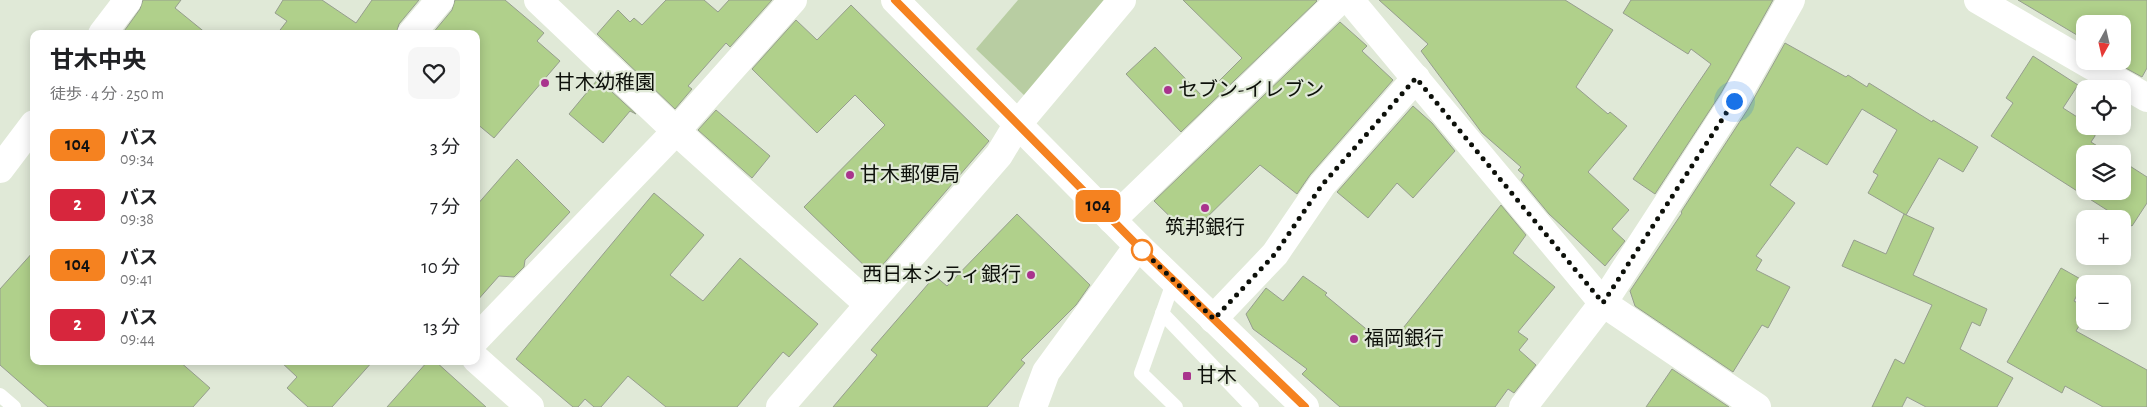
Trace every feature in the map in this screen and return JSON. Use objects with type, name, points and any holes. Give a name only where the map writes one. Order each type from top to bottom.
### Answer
[{"type":"street","points":[[105,30],[128,0]]},
{"type":"street","points":[[414,30],[440,0]]},
{"type":"street","points":[[538,0],[676,131],[868,304]]},
{"type":"street","points":[[480,335],[676,131],[793,0]]},
{"type":"street","points":[[895,0],[1138,246],[1305,407]]},
{"type":"street","points":[[780,407],[999,155],[1017,125],[1122,0]]},
{"type":"street","points":[[1112,220],[1340,0]]},
{"type":"street","points":[[1350,0],[1603,303],[1757,407]]},
{"type":"street","points":[[1524,407],[1603,303],[1734,101],[1791,0]]},
{"type":"street","points":[[1978,0],[2147,98]]},
{"type":"street","points":[[1214,319],[1275,254],[1322,185],[1416,78]]},
{"type":"street","points":[[0,169],[30,129]]},
{"type":"street","points":[[1033,407],[1046,372],[1138,246]]},
{"type":"street","points":[[480,363],[530,407]]},
{"type":"lane","points":[[1174,280],[1141,373],[1176,407]]},
{"type":"lane","points":[[1162,313],[1252,407]]},
{"type":"lane","points":[[0,395],[14,407]]},
{"type":"green space","points":[[1018,0],[1107,0],[1026,97],[976,49]]},
{"type":"building","points":[[143,0],[181,0],[175,8],[202,30],[125,30],[140,9]]},
{"type":"building","points":[[283,0],[322,0],[356,23],[372,0],[419,0],[399,24],[397,30],[280,30],[287,21],[275,13]]},
{"type":"building","points":[[455,0],[505,0],[544,33],[537,41],[560,61],[494,138],[480,126],[480,30],[435,30],[452,10]]},
{"type":"building","points":[[666,0],[704,0],[718,12],[729,0],[772,0],[730,47],[726,43],[688,86],[692,89],[675,109],[597,34],[618,10],[630,22],[634,18],[642,25]]},
{"type":"building","points":[[1183,0],[1317,1],[1181,132],[1126,74],[1155,47],[1203,97],[1242,58]]},
{"type":"building","points":[[1379,0],[1565,0],[1613,30],[1576,87],[1608,114],[1610,112],[1627,126],[1588,172],[1629,210],[1612,229],[1625,241],[1605,266],[1549,214],[1521,180],[1524,175],[1518,170],[1521,167],[1482,133],[1421,51],[1428,44]]},
{"type":"building","points":[[1631,0],[1773,0],[1721,93],[1655,194],[1633,179],[1711,64],[1691,49],[1688,54],[1623,13]]},
{"type":"building","points":[[2018,0],[2147,0],[2147,68],[2142,77],[2129,70],[2131,70],[2131,15],[2076,15],[2076,34]]},
{"type":"building","points":[[851,5],[989,141],[874,275],[804,207],[885,125],[855,95],[817,133],[752,69],[796,20],[817,40]]},
{"type":"building","points":[[1340,22],[1367,46],[1362,51],[1393,80],[1310,175],[1297,194],[1260,165],[1189,235],[1154,201]]},
{"type":"building","points":[[1785,43],[1846,77],[1848,75],[1867,87],[1869,83],[1932,122],[1933,120],[1978,147],[1963,172],[1939,158],[1906,215],[1868,193],[1878,175],[1873,172],[1897,130],[1862,109],[1827,165],[1797,147],[1770,185],[1795,203],[1756,256],[1762,260],[1756,270],[1790,287],[1768,328],[1762,325],[1733,372],[1635,306],[1630,291],[1748,109]]},
{"type":"building","points":[[2033,56],[2076,84],[2076,88],[2063,108],[2076,116],[2076,135],[2095,135],[2091,142],[2096,145],[2076,145],[2076,190],[1991,136],[2013,103],[2006,98]]},
{"type":"building","points":[[598,79],[636,114],[630,111],[603,143],[569,114]]},
{"type":"building","points":[[1413,106],[1432,123],[1455,151],[1413,198],[1397,183],[1368,218],[1337,192]]},
{"type":"building","points":[[716,110],[770,156],[752,178],[698,130]]},
{"type":"building","points":[[517,159],[570,212],[525,260],[524,267],[514,277],[499,276],[480,297],[480,201]]},
{"type":"building","points":[[2131,167],[2147,177],[2147,203],[2132,226],[2131,210],[2107,210],[2091,200],[2131,200]]},
{"type":"building","points":[[654,193],[704,235],[670,275],[703,301],[740,258],[818,324],[789,357],[783,352],[737,407],[666,407],[628,376],[601,407],[594,407],[585,399],[578,407],[573,407],[516,359]]},
{"type":"building","points":[[1501,205],[1526,235],[1513,253],[1555,287],[1518,332],[1528,339],[1519,350],[1536,365],[1514,393],[1508,389],[1495,407],[1340,407],[1302,374],[1307,369],[1253,329],[1246,314],[1266,288],[1283,301],[1303,276],[1327,293],[1325,295],[1388,347]]},
{"type":"building","points":[[1017,214],[1090,285],[1076,305],[1021,360],[1025,363],[987,407],[833,407],[877,355],[871,350],[935,276],[947,286]]},
{"type":"building","points":[[1904,214],[1934,228],[1913,275],[1987,309],[1980,326],[1972,322],[1960,349],[2013,378],[1997,407],[1926,407],[1907,397],[1902,407],[1872,407],[1895,359],[1904,364],[1932,305],[1842,266],[1854,240],[1886,254]]},
{"type":"building","points":[[30,255],[30,365],[184,365],[210,388],[193,407],[48,407],[0,365],[0,289]]},
{"type":"building","points":[[2061,268],[2076,276],[2076,297],[2074,301],[2076,302],[2076,331],[2147,370],[2147,407],[2103,407],[2065,386],[2062,393],[2007,362]]},
{"type":"building","points":[[284,365],[369,365],[332,407],[308,407],[287,388],[297,377]]},
{"type":"building","points":[[424,365],[439,365],[486,407],[387,407]]},
{"type":"building","points":[[1672,369],[1729,407],[1646,407]]},
{"type":"bus line","name":"104","points":[[895,0],[1138,246],[1305,407]]},
{"type":"place","name":"甘木幼稚園","points":[[545,83]]},
{"type":"place","name":"セブン-イレブン","points":[[1168,90]]},
{"type":"place","name":"甘木郵便局","points":[[850,175]]},
{"type":"place","name":"筑邦銀行","points":[[1205,208]]},
{"type":"place","name":"西日本シティ銀行","points":[[1031,275]]},
{"type":"place","name":"福岡銀行","points":[[1354,339]]},
{"type":"place","name":"甘木","points":[[1187,376]]},
{"type":"route","points":[[1142,250],[1138,246],[1214,319],[1275,254],[1322,185],[1416,78],[1603,303],[1734,101]]}]
